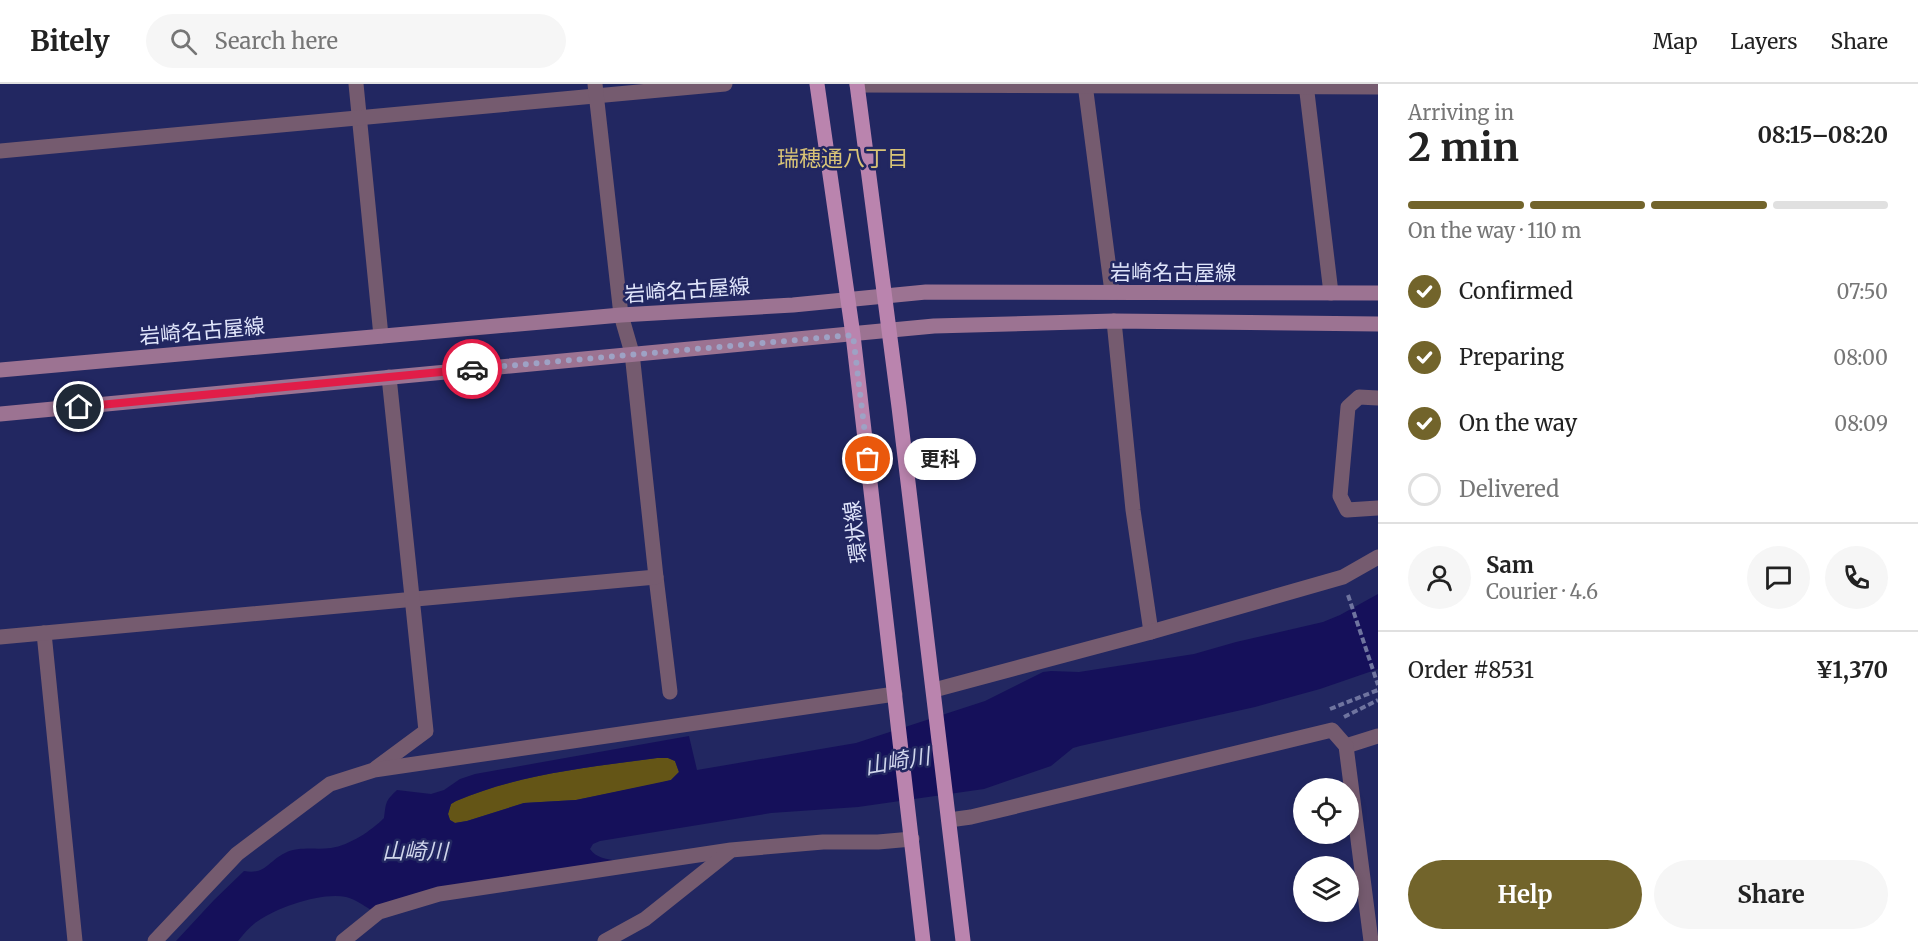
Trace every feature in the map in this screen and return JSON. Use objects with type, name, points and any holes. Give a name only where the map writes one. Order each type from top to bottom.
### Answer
[{"type":"main road","name":"環状線","points":[[817,84],[842,246],[923,941]]},
{"type":"main road","points":[[857,84],[890,330],[963,941]]},
{"type":"main road","name":"岩崎名古屋線","points":[[0,370],[621,315],[793,305],[926,292],[1378,293]]},
{"type":"main road","points":[[0,414],[934,326],[1114,321],[1378,324]]},
{"type":"street","points":[[356,84],[381,336]]},
{"type":"street","points":[[0,151],[359,117],[596,90],[725,84]]},
{"type":"street","points":[[857,84],[1378,87]]},
{"type":"street","points":[[1085,84],[1112,292]]},
{"type":"street","points":[[1306,85],[1331,293]]},
{"type":"street","points":[[596,90],[621,315],[632,353],[669,692]]},
{"type":"street","points":[[1114,321],[1133,510],[1150,632]]},
{"type":"street","points":[[374,770],[426,731],[389,377]]},
{"type":"street","points":[[1378,398],[1359,397],[1348,407],[1340,496],[1347,510],[1378,508]]},
{"type":"street","points":[[934,696],[1343,577],[1378,556]]},
{"type":"street","points":[[0,637],[656,577]]},
{"type":"street","points":[[44,633],[75,941]]},
{"type":"street","points":[[155,941],[237,854],[330,784],[374,770],[895,699]]},
{"type":"street","points":[[949,820],[971,817],[1332,730],[1346,746],[1371,941]]},
{"type":"street","points":[[1346,746],[1378,736]]},
{"type":"street","points":[[343,941],[379,912],[439,894],[731,850],[823,842],[878,842],[912,839]]},
{"type":"street","points":[[605,941],[645,919],[731,850]]},
{"type":"path","points":[[1343,577],[1378,686]]},
{"type":"path","points":[[1332,730],[1338,719],[1378,700]]},
{"type":"shaded area","points":[[668,758],[675,761],[679,772],[671,780],[576,800],[524,803],[455,823],[450,820],[448,814],[451,804],[456,801],[505,784],[555,773]]},
{"type":"water","name":"山崎川","points":[[1378,594],[1378,669],[1320,689],[1255,707],[1073,748],[1051,766],[984,789],[858,807],[771,813],[600,841],[593,844],[590,849],[592,852],[602,858],[618,861],[371,910],[346,897],[313,899],[288,906],[267,916],[252,925],[238,941],[176,941],[244,871],[262,869],[290,851],[331,848],[353,841],[384,818],[387,802],[397,790],[431,794],[475,774],[689,736],[697,770],[856,743],[985,701],[1043,672],[1079,672],[1194,654],[1323,622]],"holes":[[[668,758],[675,761],[679,772],[671,780],[576,800],[524,803],[455,823],[450,820],[448,814],[451,804],[456,801],[505,784],[581,768]]]},
{"type":"way so far","points":[[472,369],[853,335],[868,459]]},
{"type":"place","name":"更科","points":[[868,459]]},
{"type":"district","name":"瑞穂通八丁目","points":[[843,158]]},
{"type":"route","points":[[79,407],[472,369]]}]
